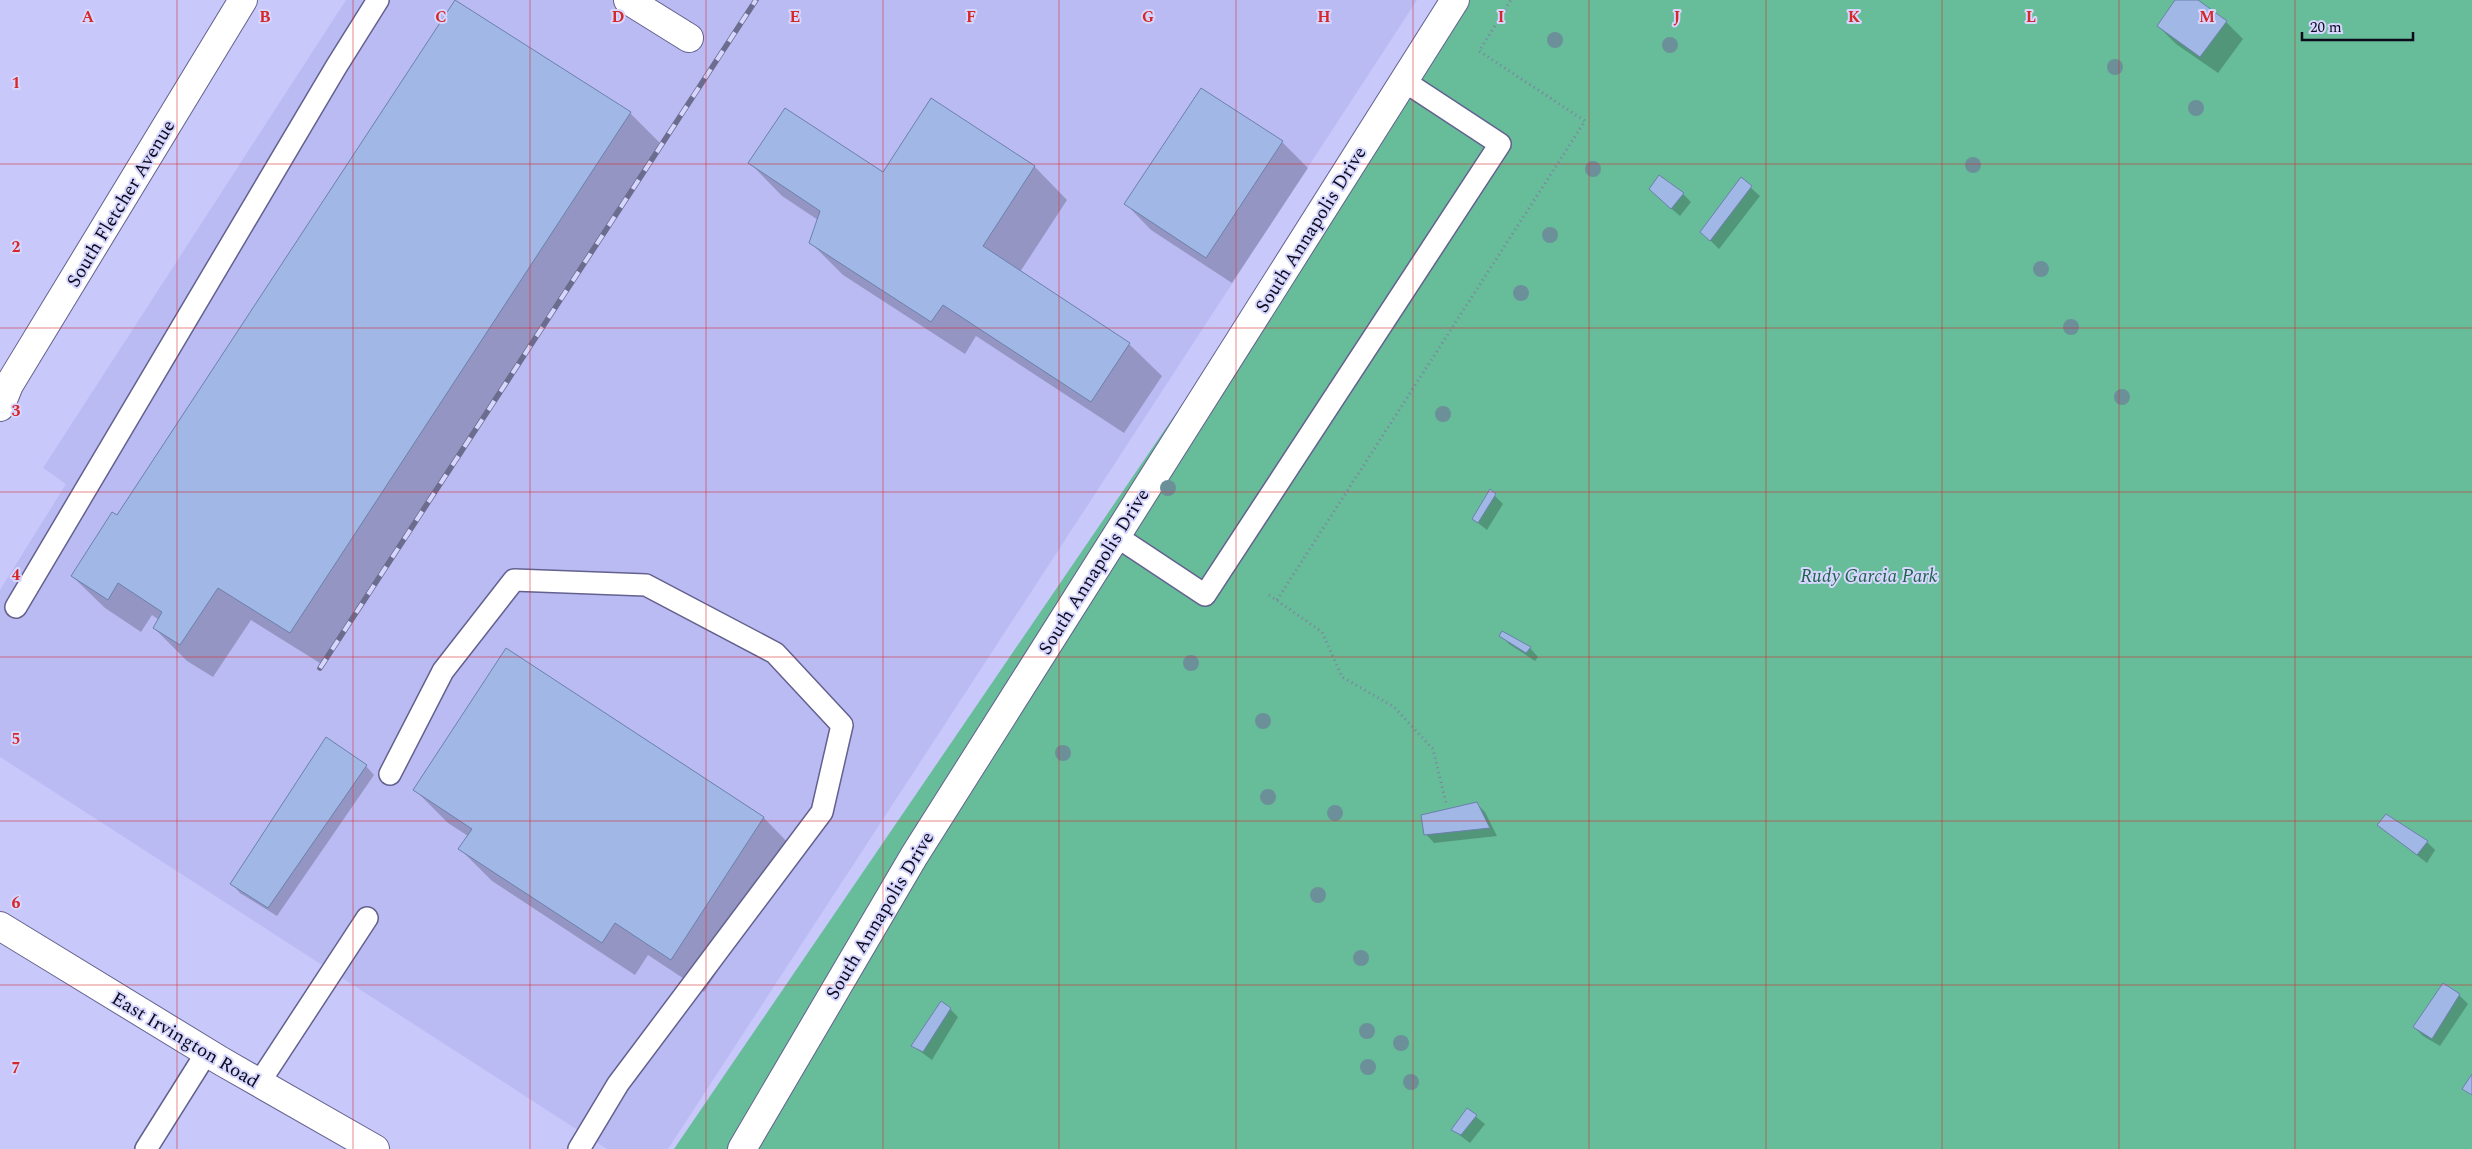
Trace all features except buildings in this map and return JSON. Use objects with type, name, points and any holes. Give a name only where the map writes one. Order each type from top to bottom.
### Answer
[{"type":"street","name":"South Fletcher Avenue","points":[[0,407],[9,385],[243,0]]},
{"type":"street","points":[[628,0],[688,38]]},
{"type":"street","name":"South Annapolis Drive","points":[[742,1149],[914,856],[1455,0]]},
{"type":"street","name":"East Irvington Road","points":[[0,926],[259,1083],[375,1149]]},
{"type":"lane","points":[[16,607],[336,67],[378,0]]},
{"type":"lane","points":[[1116,536],[1206,595],[1500,144],[1404,81]]},
{"type":"lane","points":[[390,774],[443,671],[514,580],[646,585],[775,653],[842,725],[822,812],[618,1084],[579,1149]]},
{"type":"lane","points":[[259,1083],[367,918]]},
{"type":"lane","points":[[146,1149],[207,1052]]},
{"type":"path","points":[[1276,600],[1585,121],[1479,51],[1510,0]]},
{"type":"path","points":[[1269,595],[1322,632],[1342,677],[1394,707],[1434,749],[1446,803]]},
{"type":"shaded area","points":[[346,0],[1417,0],[668,1149],[607,1149],[0,757],[0,590],[66,484],[43,468]]},
{"type":"green space","name":"Rudy Garcia Park","points":[[1458,0],[2472,0],[2472,1149],[674,1149]]},
{"type":"railway","points":[[320,668],[756,0]]}]
